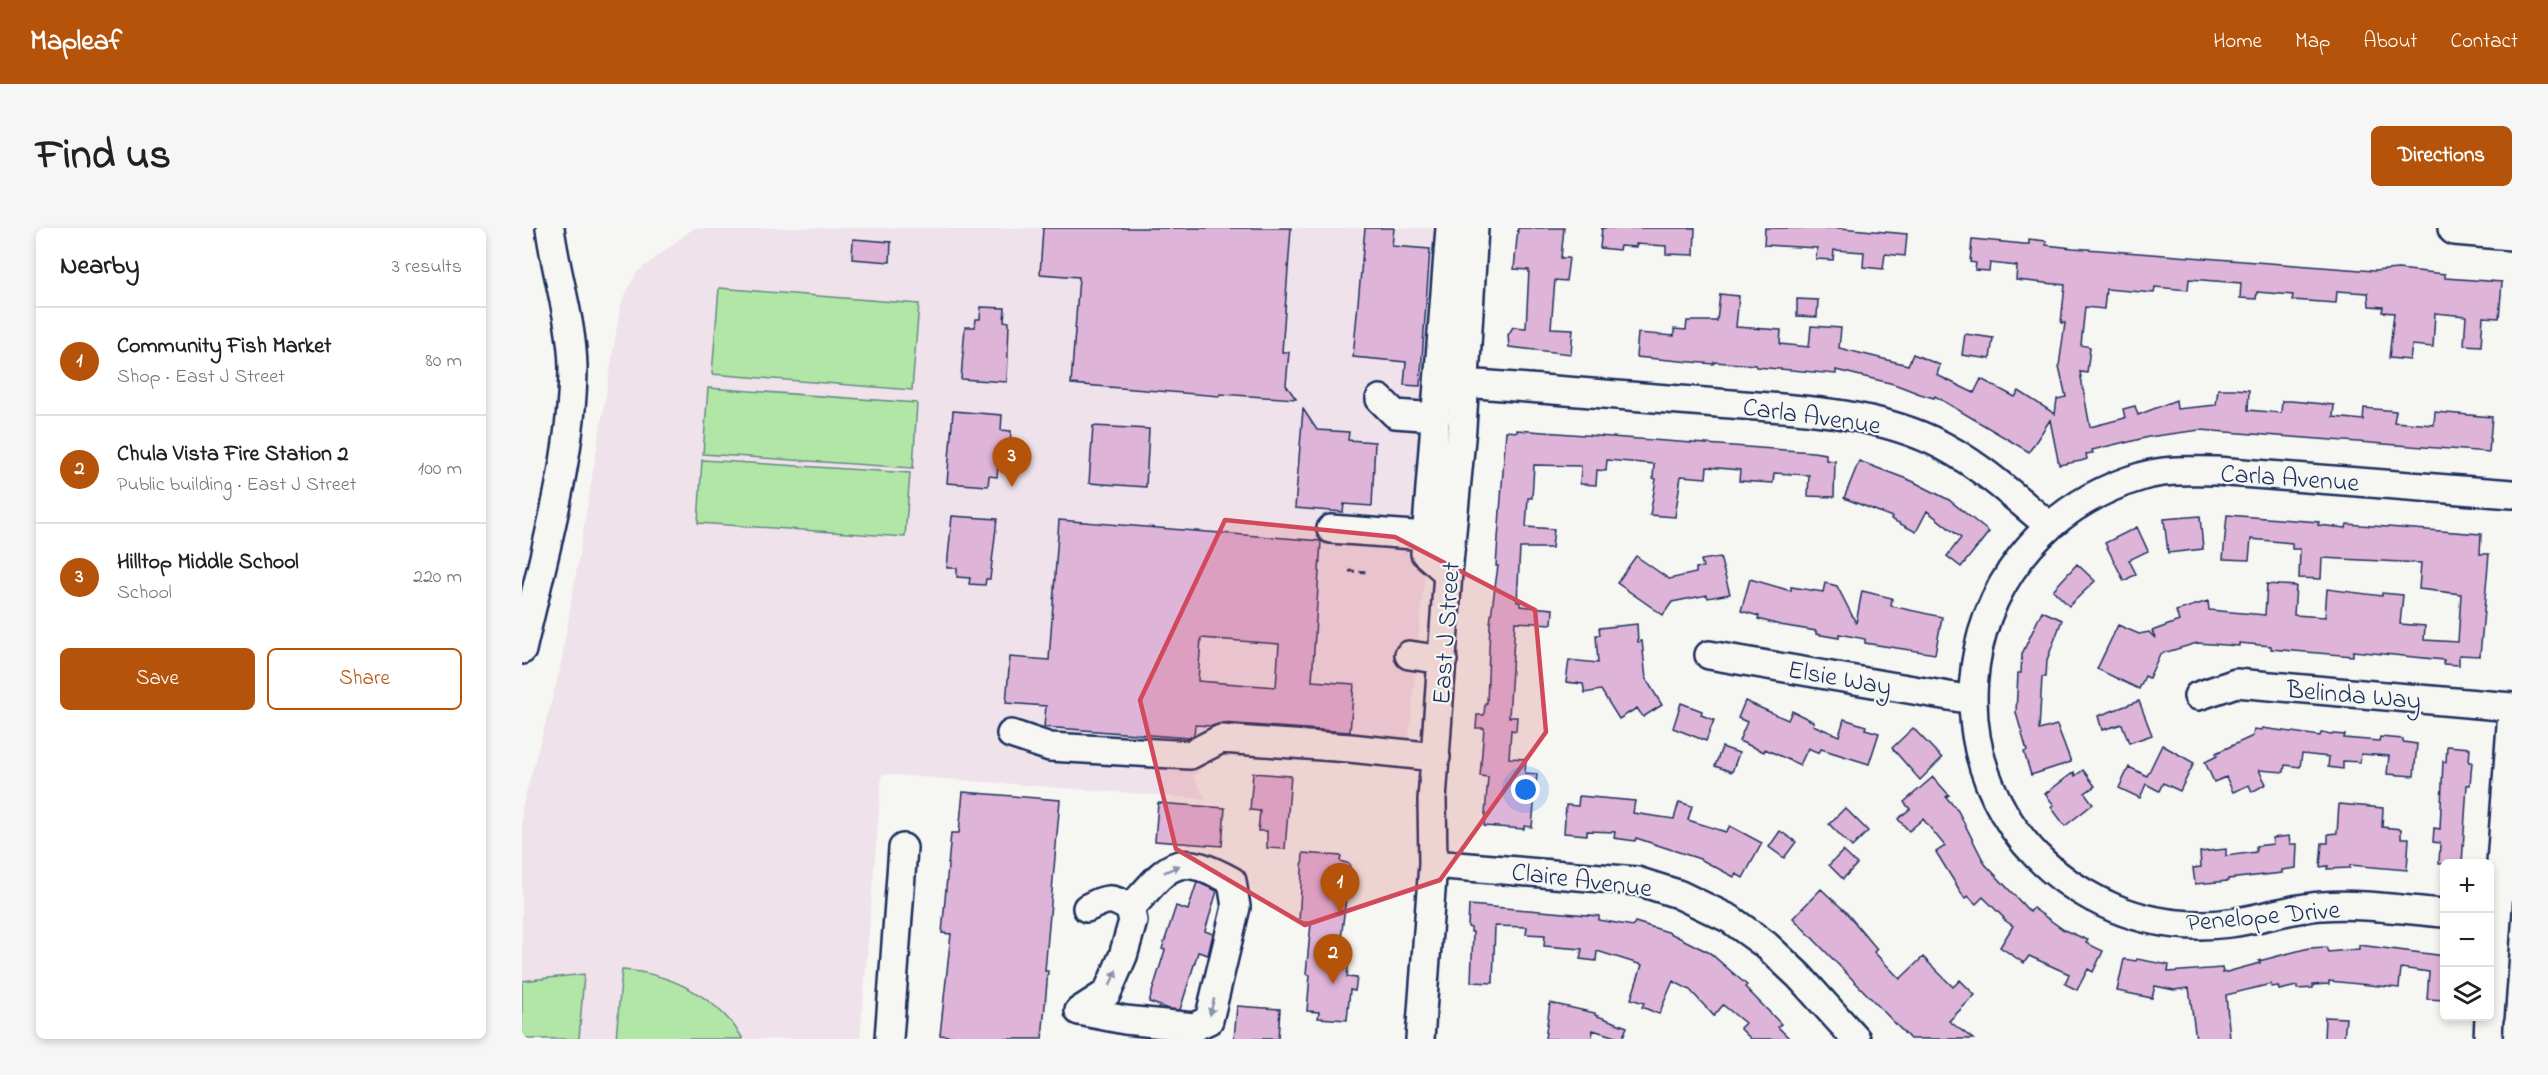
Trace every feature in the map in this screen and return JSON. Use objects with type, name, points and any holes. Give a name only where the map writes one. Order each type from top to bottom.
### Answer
[{"type":"main road","points":[[2455,228],[2512,233]]},
{"type":"street","points":[[522,650],[565,453],[571,404],[573,366],[566,308],[550,228]]},
{"type":"street","points":[[1448,573],[1425,553],[1450,228]]},
{"type":"street","name":"East J Street","points":[[1420,1039],[1433,864],[1432,800],[1448,573],[1465,383],[1474,228]]},
{"type":"street","name":"Carla Avenue","points":[[1465,383],[1800,409],[1867,420],[1932,441],[1960,457],[1985,473],[2048,525],[2081,502],[2113,487],[2144,475],[2181,470],[2512,494]]},
{"type":"street","points":[[1380,399],[1395,414],[1436,417]]},
{"type":"street","name":"Penelope Drive","points":[[2048,525],[2028,546],[2004,582],[1992,607],[1979,639],[1972,700],[1979,756],[1986,776],[2014,828],[2043,863],[2071,886],[2114,908],[2144,919],[2195,925],[2230,923],[2294,909],[2324,906],[2440,913]]},
{"type":"street","points":[[1331,529],[1426,536]]},
{"type":"street","points":[[1409,655],[1443,660]]},
{"type":"street","name":"Elsie Way","points":[[1709,656],[1972,700]]},
{"type":"street","name":"Belinda Way","points":[[2198,696],[2236,684],[2512,710]]},
{"type":"street","points":[[2493,913],[2512,710]]},
{"type":"street","points":[[1011,734],[1050,747],[1190,755],[1221,739],[1436,757]]},
{"type":"street","points":[[889,1039],[903,848]]},
{"type":"street","points":[[1087,908],[1105,899],[1118,900],[1130,909],[1133,921],[1123,956],[1107,993],[1079,1011],[1125,1020],[1194,1027],[1209,1020],[1236,907],[1232,880],[1213,870],[1188,863],[1167,868],[1130,909]]},
{"type":"street","name":"Claire Avenue","points":[[1433,864],[1637,881],[1678,894],[1730,919],[1766,945],[1799,976],[1856,1039]]},
{"type":"street","points":[[2488,1039],[2489,1021]]},
{"type":"path","points":[[1350,571],[1370,572]]},
{"type":"highlighted area","points":[[1225,520],[1395,537],[1535,610],[1546,732],[1440,880],[1305,925],[1176,849],[1140,700]]},
{"type":"shaded area","points":[[694,228],[1457,228],[1407,761],[1215,757],[1193,776],[1206,799],[882,774],[860,1039],[522,1039],[522,808],[560,670],[621,304],[636,273]]},
{"type":"green space","points":[[719,288],[919,304],[912,390],[712,374]]},
{"type":"green space","points":[[708,388],[917,403],[913,468],[703,454]]},
{"type":"green space","points":[[702,460],[910,473],[905,537],[698,523]]},
{"type":"green space","points":[[622,970],[658,976],[691,990],[720,1011],[743,1039],[616,1039]]},
{"type":"green space","points":[[584,974],[579,1039],[522,1039],[522,981]]},
{"type":"building","points":[[1043,228],[1291,228],[1282,352],[1289,352],[1286,385],[1296,399],[1220,394],[1220,396],[1071,384],[1079,277],[1040,274]]},
{"type":"building","points":[[1365,228],[1394,228],[1392,246],[1430,249],[1420,386],[1404,385],[1406,362],[1353,357]]},
{"type":"building","points":[[1518,228],[1564,228],[1561,258],[1569,258],[1566,281],[1555,280],[1551,328],[1573,329],[1571,354],[1509,347],[1508,335],[1513,327],[1526,328],[1529,270],[1514,269]]},
{"type":"building","points":[[1602,228],[1695,228],[1694,255],[1666,254],[1666,246],[1636,244],[1636,247],[1620,246],[1619,250],[1600,248]]},
{"type":"building","points":[[1765,228],[1840,228],[1907,234],[1905,256],[1885,254],[1883,269],[1863,267],[1864,252],[1834,250],[1833,260],[1816,259],[1817,248],[1764,245]]},
{"type":"building","points":[[853,239],[891,242],[890,262],[852,259]]},
{"type":"building","points":[[1972,239],[2029,244],[2029,239],[2046,241],[2046,245],[2073,248],[2374,271],[2398,269],[2445,274],[2445,278],[2502,282],[2499,318],[2483,317],[2481,346],[2464,345],[2466,316],[2435,313],[2433,347],[2412,345],[2410,360],[2389,358],[2394,313],[2382,312],[2383,307],[2369,306],[2368,293],[2337,291],[2336,303],[2292,300],[2293,295],[2257,292],[2256,299],[2240,298],[2241,283],[2189,279],[2188,290],[2155,287],[2154,293],[2106,289],[2104,309],[2085,307],[2081,345],[2090,347],[2087,373],[2080,372],[2090,427],[2125,418],[2123,409],[2135,406],[2138,415],[2176,400],[2177,409],[2216,405],[2218,389],[2234,389],[2249,390],[2248,410],[2281,413],[2282,401],[2291,401],[2334,405],[2333,417],[2363,420],[2364,408],[2396,411],[2394,422],[2434,425],[2435,412],[2492,417],[2489,452],[2200,430],[2148,437],[2092,450],[2093,453],[2086,454],[2087,459],[2059,465],[2050,420],[2029,452],[1935,396],[1934,398],[1920,394],[1894,384],[1836,370],[1836,374],[1757,367],[1756,365],[1636,357],[1638,333],[1674,336],[1674,329],[1686,330],[1687,321],[1717,321],[1720,294],[1739,296],[1736,327],[1781,330],[1780,344],[1809,347],[1811,326],[1841,328],[1839,348],[1908,365],[1913,354],[1940,365],[1937,375],[1974,393],[1981,379],[2015,397],[2019,391],[2055,414],[2057,399],[2066,397],[2059,366],[2065,323],[2061,323],[2065,285],[2016,280],[2017,266],[1990,263],[1989,271],[1975,270],[1976,263],[1970,262]]},
{"type":"building","points":[[1797,299],[1818,300],[1817,317],[1797,316]]},
{"type":"building","points":[[981,307],[1005,308],[1004,321],[1009,322],[1007,382],[961,379],[965,327],[975,327],[976,319],[980,319]]},
{"type":"building","points":[[1965,334],[1993,338],[1990,359],[1962,355]]},
{"type":"building","points":[[1303,409],[1317,430],[1349,432],[1348,440],[1375,442],[1372,506],[1344,504],[1343,512],[1295,508]]},
{"type":"building","points":[[953,411],[1002,415],[1001,430],[1011,431],[1010,446],[1000,445],[997,477],[989,476],[988,486],[947,483]]},
{"type":"building","points":[[1093,426],[1149,429],[1146,487],[1089,483]]},
{"type":"building","points":[[1517,430],[1813,452],[1826,454],[1826,460],[1835,461],[1834,497],[1808,496],[1809,475],[1774,473],[1773,483],[1739,481],[1740,470],[1707,467],[1706,478],[1681,476],[1675,517],[1650,515],[1656,479],[1653,478],[1654,464],[1607,460],[1606,471],[1597,470],[1596,485],[1580,484],[1581,466],[1534,465],[1532,498],[1528,498],[1526,527],[1554,529],[1552,548],[1520,548],[1517,602],[1520,602],[1520,606],[1553,609],[1552,624],[1515,622],[1509,717],[1517,717],[1516,731],[1511,730],[1509,758],[1526,759],[1525,773],[1537,774],[1532,827],[1524,826],[1524,829],[1484,826],[1488,777],[1480,776],[1484,728],[1476,728],[1477,715],[1484,715],[1485,703],[1487,703],[1490,623],[1498,566],[1496,566],[1506,431],[1517,432]]},
{"type":"building","points":[[1859,461],[1912,481],[1949,500],[1989,532],[1961,567],[1947,556],[1961,538],[1927,511],[1916,532],[1891,519],[1892,517],[1844,498]]},
{"type":"building","points":[[2227,515],[2319,522],[2318,525],[2346,528],[2347,524],[2481,534],[2480,554],[2489,554],[2480,656],[2459,655],[2459,665],[2443,664],[2444,660],[2353,651],[2353,656],[2271,649],[2271,646],[2239,643],[2239,646],[2197,643],[2160,654],[2149,678],[2145,676],[2139,689],[2097,669],[2118,625],[2139,634],[2149,632],[2156,639],[2152,631],[2179,621],[2176,611],[2208,601],[2209,610],[2265,615],[2267,584],[2296,586],[2294,615],[2325,617],[2327,589],[2382,596],[2382,593],[2403,595],[2400,624],[2425,626],[2424,640],[2458,642],[2461,594],[2419,589],[2421,563],[2322,558],[2321,579],[2299,578],[2300,549],[2292,549],[2292,543],[2251,539],[2249,560],[2223,559]]},
{"type":"building","points":[[952,516],[997,519],[990,579],[986,579],[985,585],[969,584],[970,578],[957,577],[957,568],[947,568]]},
{"type":"building","points":[[2200,516],[2203,549],[2168,553],[2164,519]]},
{"type":"building","points":[[1059,520],[1321,541],[1312,681],[1354,684],[1350,732],[1222,723],[1212,726],[1195,725],[1194,735],[1189,738],[1044,727],[1046,706],[1006,703],[1010,657],[1049,660]],"holes":[[[1201,638],[1279,644],[1276,687],[1198,681]]]},
{"type":"building","points":[[2137,527],[2148,551],[2129,560],[2136,574],[2124,581],[2105,543]]},
{"type":"building","points":[[1636,556],[1669,579],[1696,573],[1696,568],[1703,567],[1701,560],[1720,557],[1730,594],[1708,598],[1707,595],[1672,602],[1663,615],[1617,583]]},
{"type":"building","points":[[2077,564],[2095,581],[2069,606],[2053,590]]},
{"type":"building","points":[[1750,579],[1791,591],[1791,587],[1823,592],[1825,583],[1837,586],[1856,623],[1862,591],[1892,598],[1891,606],[1942,617],[1935,654],[1865,643],[1865,639],[1839,634],[1839,638],[1816,634],[1816,631],[1758,619],[1759,616],[1741,611]]},
{"type":"building","points":[[2042,611],[2062,620],[2047,660],[2046,677],[2042,677],[2039,730],[2057,725],[2071,762],[2031,775],[2016,713],[2018,673],[2021,673],[2022,654]]},
{"type":"building","points":[[1637,624],[1638,642],[1642,641],[1646,679],[1662,705],[1643,717],[1637,708],[1619,719],[1601,690],[1585,693],[1583,684],[1566,682],[1569,660],[1598,663],[1596,635],[1600,635],[1599,628]]},
{"type":"building","points":[[1745,701],[1788,720],[1792,711],[1814,722],[1813,725],[1839,736],[1844,719],[1866,726],[1865,729],[1879,733],[1869,764],[1821,749],[1819,753],[1808,748],[1800,765],[1765,749],[1764,752],[1739,741],[1747,722],[1738,718]]},
{"type":"building","points":[[2139,701],[2152,735],[2129,743],[2122,724],[2102,730],[2098,716]]},
{"type":"building","points":[[1681,703],[1702,711],[1701,715],[1714,720],[1706,741],[1673,728]]},
{"type":"building","points":[[1913,728],[1942,758],[1920,780],[1892,748]]},
{"type":"building","points":[[2262,728],[2320,736],[2321,733],[2345,735],[2344,738],[2379,741],[2380,737],[2403,739],[2403,742],[2417,744],[2414,776],[2387,774],[2389,756],[2361,754],[2360,762],[2343,761],[2343,769],[2328,767],[2329,757],[2302,754],[2300,767],[2285,765],[2284,772],[2259,770],[2266,784],[2252,792],[2249,785],[2233,792],[2226,777],[2214,782],[2205,762],[2217,756],[2216,753],[2253,736],[2254,729],[2262,730]]},
{"type":"building","points":[[2162,745],[2194,763],[2180,791],[2163,783],[2159,791],[2146,784],[2140,798],[2119,788],[2129,767],[2147,776]]},
{"type":"building","points":[[2447,746],[2470,748],[2469,762],[2472,762],[2470,785],[2467,785],[2462,859],[2440,859],[2439,864],[2440,843],[2433,842],[2434,828],[2440,829],[2443,761],[2446,762]]},
{"type":"building","points":[[1722,747],[1739,753],[1732,772],[1715,766]]},
{"type":"building","points":[[2083,770],[2095,786],[2085,793],[2093,804],[2065,826],[2051,807],[2054,805],[2045,794],[2074,772],[2075,776]]},
{"type":"building","points":[[1253,773],[1291,776],[1285,849],[1267,848],[1267,831],[1258,831],[1260,811],[1250,810]]},
{"type":"building","points":[[1933,777],[1949,795],[1946,797],[1958,811],[1985,864],[2030,912],[2033,908],[2064,930],[2088,940],[2086,943],[2103,951],[2093,972],[2088,969],[2077,990],[2065,984],[2069,974],[2029,956],[2024,963],[2000,947],[2013,926],[2003,919],[1983,897],[1976,904],[1968,896],[1965,899],[1936,852],[1945,846],[1923,819],[1909,831],[1898,819],[1910,809],[1904,802]]},
{"type":"building","points":[[963,792],[1060,800],[1045,971],[1048,971],[1042,1039],[976,1039],[940,1035],[951,934],[942,933],[951,833],[959,833]]},
{"type":"building","points":[[1579,796],[1635,801],[1633,813],[1674,819],[1679,802],[1692,806],[1688,820],[1726,832],[1730,826],[1762,843],[1743,878],[1736,874],[1734,877],[1700,859],[1636,838],[1635,841],[1614,838],[1615,832],[1587,831],[1587,835],[1564,833],[1566,805],[1578,806]]},
{"type":"building","points":[[1158,803],[1225,808],[1222,846],[1155,841]]},
{"type":"building","points":[[2339,804],[2383,808],[2382,827],[2401,829],[2401,838],[2409,838],[2407,870],[2350,865],[2350,868],[2320,867],[2322,843],[2328,843],[2328,834],[2337,833]]},
{"type":"building","points":[[1845,808],[1868,831],[1852,847],[1829,824]]},
{"type":"building","points":[[1780,831],[1796,842],[1784,858],[1769,847]]},
{"type":"building","points":[[2289,836],[2290,844],[2297,844],[2296,868],[2282,870],[2282,873],[2195,884],[2193,868],[2201,867],[2200,852],[2226,849],[2226,856],[2256,852],[2256,846],[2273,844],[2272,838]]},
{"type":"building","points":[[1843,851],[1857,864],[1843,879],[1829,865]]},
{"type":"building","points":[[1303,853],[1341,856],[1340,861],[1350,864],[1340,948],[1350,948],[1347,977],[1357,978],[1355,991],[1350,990],[1347,1020],[1318,1018],[1319,1012],[1307,1011],[1310,975],[1306,974],[1311,923],[1299,922]]},
{"type":"building","points":[[1197,882],[1217,891],[1205,931],[1213,934],[1208,955],[1198,952],[1180,1010],[1169,1009],[1149,1002],[1165,950],[1162,949],[1176,906],[1188,910]]},
{"type":"building","points":[[1821,889],[1845,911],[1877,949],[1874,952],[1900,979],[1923,957],[1953,987],[1960,980],[1975,995],[1949,1021],[1973,1039],[1910,1039],[1793,918]]},
{"type":"building","points":[[1469,905],[1599,916],[1599,920],[1633,926],[1635,922],[1668,932],[1710,953],[1747,985],[1745,987],[1781,1024],[1778,1027],[1790,1039],[1751,1039],[1740,1028],[1745,1023],[1723,1005],[1714,1016],[1690,990],[1673,981],[1659,1014],[1642,1007],[1644,1003],[1631,999],[1642,965],[1597,951],[1596,961],[1580,959],[1582,949],[1544,946],[1545,935],[1526,934],[1527,927],[1495,926],[1493,983],[1471,982],[1473,932],[1468,927]]},
{"type":"building","points":[[2359,945],[2440,955],[2440,1000],[2427,999],[2429,972],[2401,968],[2399,988],[2329,981],[2329,984],[2313,985],[2313,988],[2297,989],[2297,986],[2279,990],[2278,986],[2271,987],[2271,984],[2226,995],[2230,1039],[2196,1039],[2189,988],[2174,990],[2155,986],[2152,998],[2117,991],[2124,959],[2169,965],[2168,972],[2222,968],[2223,973],[2309,948],[2326,947],[2328,952],[2359,949]]},
{"type":"building","points":[[1550,1003],[1595,1013],[1595,1015],[1627,1027],[1622,1039],[1593,1030],[1592,1039],[1545,1039]]},
{"type":"building","points":[[1237,1006],[1280,1009],[1278,1039],[1234,1039]]},
{"type":"building","points":[[2325,1017],[2346,1018],[2344,1039],[2324,1039]]},
{"type":"place","name":"Hilltop Middle School","points":[[1012,487]]},
{"type":"place","name":"Community Fish Market","points":[[1340,913]]},
{"type":"place","name":"Chula Vista Fire Station 2","points":[[1333,984]]}]
